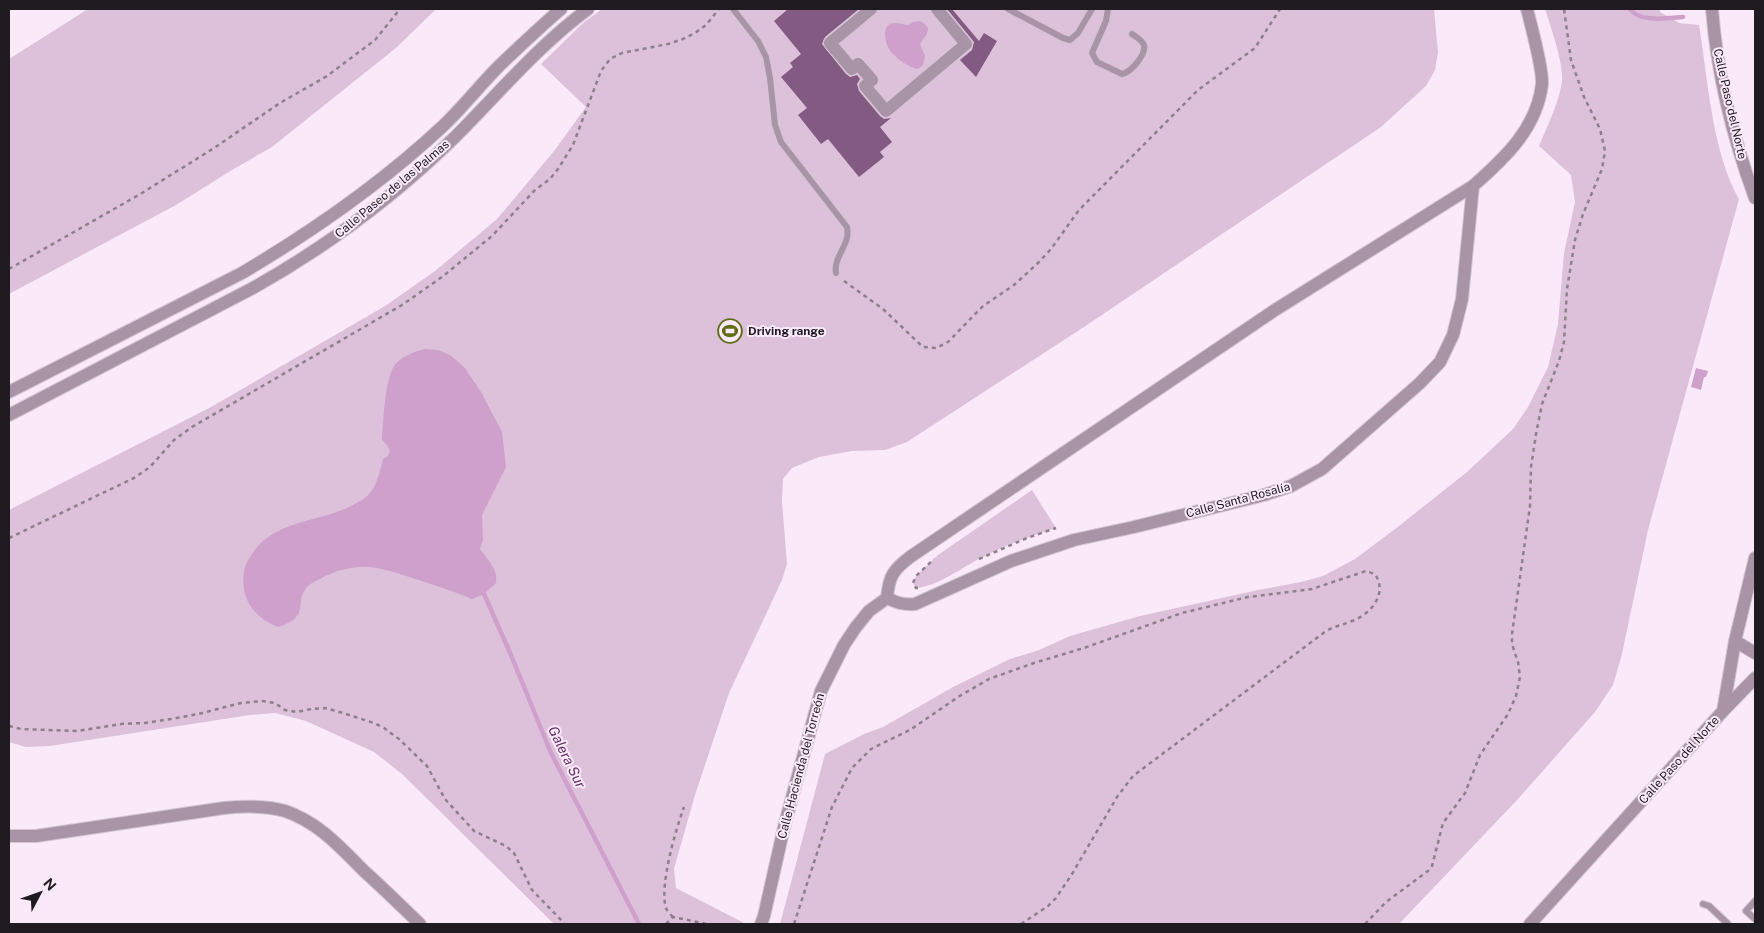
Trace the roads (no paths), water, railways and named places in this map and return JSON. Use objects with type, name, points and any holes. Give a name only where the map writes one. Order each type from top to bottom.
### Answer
[{"type":"street","name":"Calle Paseo de las Palmas","points":[[9,392],[242,274],[344,206],[383,178],[431,136],[500,65],[561,9]]},
{"type":"street","name":"Calle Paseo de las Palmas","points":[[9,415],[253,288],[332,239],[431,159],[542,48],[588,9]]},
{"type":"street","points":[[871,9],[830,43],[852,69],[858,64],[872,80],[865,86],[886,112],[966,44],[937,9]]},
{"type":"street","points":[[886,598],[888,583],[892,574],[910,557],[1275,310],[1473,186],[1496,165],[1518,141],[1534,116],[1542,83],[1527,9]]},
{"type":"street","name":"Calle Paso del Norte","points":[[1712,9],[1716,42],[1733,127],[1755,198]]},
{"type":"street","name":"Calle Santa Rosalía","points":[[886,598],[905,605],[916,604],[1011,561],[1074,540],[1264,495],[1291,486],[1322,469],[1420,383],[1440,362],[1453,335],[1462,299],[1473,186]]},
{"type":"street","name":"Calle Paso del Norte","points":[[1530,924],[1723,711],[1735,641],[1755,558]]},
{"type":"street","name":"Calle Hacienda del Torreón","points":[[761,924],[785,823],[821,691],[844,645],[856,627],[869,611],[886,598]]},
{"type":"street","points":[[1735,641],[1755,653]]},
{"type":"street","points":[[1723,711],[1755,678]]},
{"type":"street","points":[[9,836],[36,836],[224,808],[266,807],[285,811],[308,822],[328,835],[420,924]]},
{"type":"lane","points":[[733,9],[758,40],[766,57],[775,125],[781,142],[847,227],[848,238],[836,263],[836,273]]},
{"type":"lane","points":[[1008,9],[1068,40],[1075,37],[1092,9]]},
{"type":"lane","points":[[1108,9],[1106,21],[1092,53],[1097,62],[1122,74],[1132,70],[1144,51],[1144,46],[1143,42],[1132,34]]},
{"type":"lane","points":[[1755,901],[1746,911],[1755,920]]},
{"type":"lane","points":[[1703,904],[1709,906],[1728,924]]},
{"type":"waterway","points":[[1630,9],[1640,16],[1647,18],[1683,17]]},
{"type":"waterway","name":"Galera Sur","points":[[484,594],[551,753],[639,924]]},
{"type":"place","name":"Driving range","points":[[730,331]]}]
